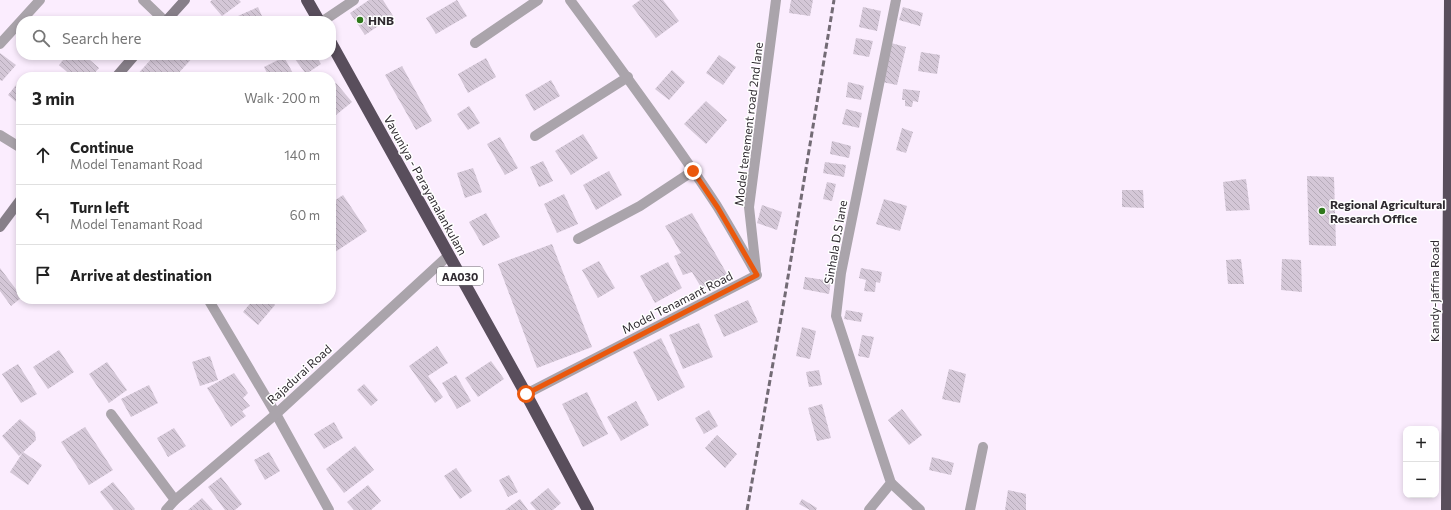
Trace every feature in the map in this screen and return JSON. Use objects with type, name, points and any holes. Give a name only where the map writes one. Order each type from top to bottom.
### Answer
[{"type":"highway","points":[[308,0],[316,16]]},
{"type":"highway","name":"Kandy-Jaffna Road","points":[[1446,510],[1450,0]]},
{"type":"highway","name":"Vavuniya - Parayanalankulam","points":[[336,52],[526,394],[588,510]]},
{"type":"main road","points":[[170,16],[185,0]]},
{"type":"main road","points":[[120,72],[131,60]]},
{"type":"main road","points":[[0,227],[16,206]]},
{"type":"street","points":[[25,16],[40,0]]},
{"type":"street","points":[[143,0],[160,16]]},
{"type":"street","points":[[330,16],[354,0]]},
{"type":"street","points":[[475,43],[538,0]]},
{"type":"street","points":[[570,0],[628,78],[693,171],[718,208],[757,275]]},
{"type":"street","name":"Model tenement road 2nd lane","points":[[757,275],[749,207],[776,0]]},
{"type":"street","name":"Sinhala D.S lane","points":[[896,0],[841,273],[836,316],[891,483],[920,510]]},
{"type":"street","points":[[0,44],[16,26]]},
{"type":"street","points":[[535,136],[628,78]]},
{"type":"street","points":[[0,135],[16,145]]},
{"type":"street","points":[[578,239],[640,206],[693,171]]},
{"type":"street","name":"Rajadurai Road","points":[[166,510],[175,500],[276,414],[449,255]]},
{"type":"street","name":"Model Tenamant Road","points":[[526,394],[757,275]]},
{"type":"street","points":[[211,304],[276,414],[329,510]]},
{"type":"street","points":[[111,414],[175,500]]},
{"type":"street","points":[[970,510],[983,447]]},
{"type":"street","points":[[869,510],[891,483]]},
{"type":"building","points":[[212,0],[239,0],[241,2],[222,16],[210,2]]},
{"type":"building","points":[[369,0],[383,0],[393,16],[365,35],[350,13]]},
{"type":"building","points":[[457,0],[467,16],[436,34],[426,18]]},
{"type":"building","points":[[640,0],[663,0],[679,21],[656,38],[632,6]]},
{"type":"building","points":[[791,0],[813,0],[810,16],[789,13]]},
{"type":"building","points":[[258,7],[262,16],[238,16]]},
{"type":"building","points":[[863,7],[881,11],[877,31],[859,27]]},
{"type":"building","points":[[903,7],[923,13],[920,26],[899,20]]},
{"type":"building","points":[[856,38],[873,41],[869,57],[853,54]]},
{"type":"building","points":[[891,43],[906,47],[897,85],[882,82]]},
{"type":"building","points":[[921,52],[940,55],[937,74],[918,71]]},
{"type":"building","points":[[0,53],[16,65],[2,81],[0,80]]},
{"type":"building","points":[[719,55],[736,67],[723,85],[706,73]]},
{"type":"building","points":[[486,58],[496,77],[468,93],[458,74]]},
{"type":"building","points":[[63,60],[90,60],[99,68],[95,72],[67,72],[59,65]]},
{"type":"building","points":[[150,60],[190,60],[180,72],[140,72]]},
{"type":"building","points":[[278,60],[286,60],[292,72],[266,72],[264,67]]},
{"type":"building","points":[[296,60],[318,60],[321,64],[309,72],[305,72]]},
{"type":"building","points":[[402,66],[432,121],[416,130],[385,75]]},
{"type":"building","points":[[672,70],[685,82],[669,100],[655,89]]},
{"type":"building","points":[[551,80],[560,96],[534,111],[525,95]]},
{"type":"building","points":[[848,82],[864,86],[861,100],[846,97]]},
{"type":"building","points":[[336,83],[352,102],[336,115]]},
{"type":"building","points":[[16,85],[16,102],[8,95]]},
{"type":"building","points":[[903,89],[920,91],[918,102],[913,101],[912,107],[905,106],[905,100],[902,100]]},
{"type":"building","points":[[706,101],[727,120],[706,144],[684,124]]},
{"type":"building","points":[[469,106],[480,123],[468,130],[457,114]]},
{"type":"building","points":[[846,109],[862,113],[859,128],[842,124]]},
{"type":"building","points":[[902,128],[913,132],[906,153],[896,150]]},
{"type":"building","points":[[583,134],[598,158],[571,175],[555,151]]},
{"type":"building","points":[[500,137],[518,168],[505,175],[487,144]]},
{"type":"building","points":[[832,141],[851,146],[849,158],[830,154]]},
{"type":"building","points":[[543,161],[553,181],[539,187],[530,167]]},
{"type":"building","points":[[825,162],[846,165],[844,177],[823,173]]},
{"type":"building","points":[[473,168],[482,192],[465,198],[457,173]]},
{"type":"building","points":[[609,171],[622,195],[596,210],[583,185]]},
{"type":"building","name":"Regional Agricultural Research Office","points":[[1307,176],[1334,177],[1336,246],[1309,245]]},
{"type":"building","points":[[1246,179],[1250,210],[1226,211],[1223,182]]},
{"type":"building","points":[[827,182],[836,184],[832,201],[823,199]]},
{"type":"building","points":[[1122,190],[1143,190],[1144,208],[1122,207]]},
{"type":"building","points":[[564,194],[578,224],[557,233],[544,204]]},
{"type":"building","points":[[343,195],[367,231],[336,251],[336,200]]},
{"type":"building","points":[[884,199],[907,206],[900,231],[876,224]]},
{"type":"building","points":[[762,205],[782,212],[777,230],[757,223]]},
{"type":"building","points":[[486,213],[500,237],[483,246],[469,222]]},
{"type":"building","points":[[692,213],[727,274],[702,289],[692,272],[683,275],[674,256],[681,253],[665,226]]},
{"type":"building","points":[[552,244],[592,347],[537,368],[498,264]]},
{"type":"building","points":[[1241,259],[1244,284],[1228,284],[1226,260]]},
{"type":"building","points":[[1282,259],[1301,260],[1302,292],[1281,290]]},
{"type":"building","points":[[599,261],[615,288],[598,298],[582,270]]},
{"type":"building","points":[[668,262],[682,288],[655,303],[640,276]]},
{"type":"building","points":[[0,268],[16,289],[16,302],[11,306],[0,291]]},
{"type":"building","points":[[861,268],[882,272],[880,283],[876,282],[875,292],[864,291],[866,280],[859,278]]},
{"type":"building","points":[[805,277],[831,281],[829,294],[803,289]]},
{"type":"building","points":[[748,300],[758,322],[724,337],[714,315]]},
{"type":"building","points":[[250,304],[275,305],[258,325],[243,312]]},
{"type":"building","points":[[846,310],[863,313],[861,322],[844,319]]},
{"type":"building","points":[[699,323],[713,357],[683,369],[669,335]]},
{"type":"building","points":[[802,327],[816,331],[810,359],[796,356]]},
{"type":"building","points":[[862,335],[874,337],[869,358],[858,356]]},
{"type":"building","points":[[661,338],[685,387],[658,401],[633,352]]},
{"type":"building","points":[[437,346],[448,363],[428,376],[443,397],[435,403],[409,366]]},
{"type":"building","points":[[59,350],[74,372],[48,389],[33,367]]},
{"type":"building","points":[[210,356],[218,380],[200,386],[192,362]]},
{"type":"building","points":[[491,361],[504,379],[478,397],[465,378]]},
{"type":"building","points":[[107,362],[127,390],[109,403],[89,374]]},
{"type":"building","points":[[18,364],[37,394],[21,403],[2,374]]},
{"type":"building","points":[[949,369],[966,374],[960,403],[942,399]]},
{"type":"building","points":[[819,370],[822,385],[809,387],[806,372]]},
{"type":"building","points":[[234,373],[248,393],[243,398],[250,406],[242,411],[246,416],[231,427],[207,388]]},
{"type":"building","points":[[456,375],[471,401],[457,409],[442,383]]},
{"type":"building","points":[[364,384],[378,400],[371,406],[357,390]]},
{"type":"building","points":[[149,385],[158,403],[131,417],[121,399]]},
{"type":"building","points":[[587,392],[608,434],[583,447],[562,404]]},
{"type":"building","points":[[636,401],[649,425],[621,441],[607,417]]},
{"type":"building","points":[[822,404],[831,438],[817,441],[808,408]]},
{"type":"building","points":[[902,409],[922,435],[909,445],[888,420]]},
{"type":"building","points":[[709,410],[718,426],[704,434],[695,418]]},
{"type":"building","points":[[20,419],[35,432],[36,440],[19,456],[2,436]]},
{"type":"building","points":[[334,422],[343,438],[324,449],[314,434]]},
{"type":"building","points":[[85,427],[113,470],[89,485],[61,442]]},
{"type":"building","points":[[174,428],[186,446],[168,457],[157,438]]},
{"type":"building","points":[[717,435],[737,454],[725,468],[705,448]]},
{"type":"building","points":[[355,446],[374,470],[344,493],[326,469]]},
{"type":"building","points":[[23,452],[42,465],[28,485],[10,472]]},
{"type":"building","points":[[269,452],[280,471],[265,480],[254,460]]},
{"type":"building","points":[[932,457],[954,463],[951,475],[929,470]]},
{"type":"building","points":[[456,468],[472,491],[460,499],[444,476]]},
{"type":"building","points":[[509,475],[518,492],[508,497],[499,480]]},
{"type":"building","points":[[221,477],[242,504],[235,510],[225,510],[208,487]]},
{"type":"building","points":[[113,482],[135,509],[134,510],[114,510],[100,492]]},
{"type":"building","points":[[368,485],[381,501],[371,510],[354,510],[347,502]]},
{"type":"building","points":[[548,488],[561,503],[553,510],[536,510],[530,503]]},
{"type":"building","points":[[1008,490],[1026,494],[1026,510],[1005,510]]},
{"type":"building","points":[[202,498],[213,510],[188,510]]},
{"type":"building","points":[[520,499],[528,510],[505,510]]},
{"type":"building","points":[[802,499],[817,508],[816,510],[810,510],[799,504]]},
{"type":"railway","points":[[747,510],[784,301],[834,0]]},
{"type":"place","name":"HNB","points":[[360,20]]},
{"type":"place","name":"Regional Agricultural Research Office","points":[[1322,211]]},
{"type":"route","points":[[526,394],[757,275],[718,208],[693,171]]}]
